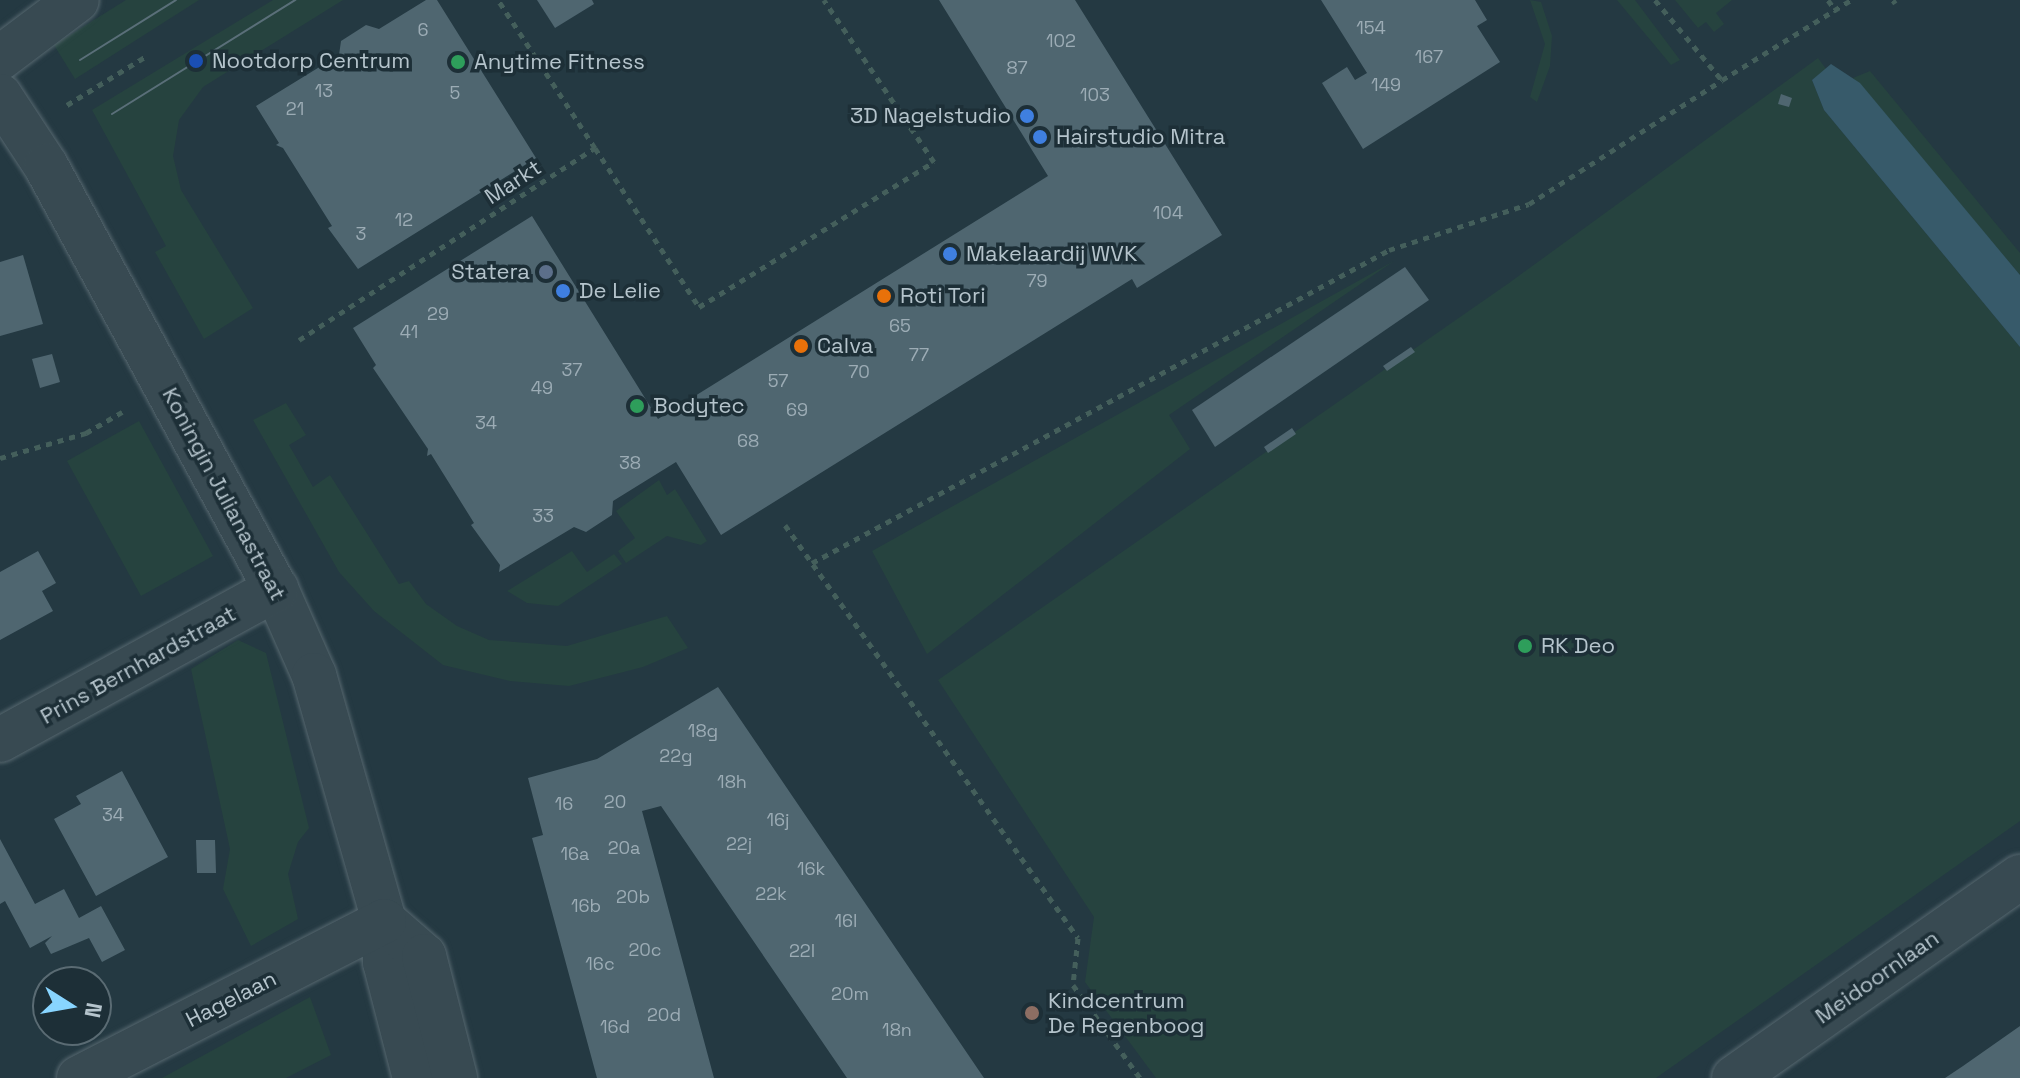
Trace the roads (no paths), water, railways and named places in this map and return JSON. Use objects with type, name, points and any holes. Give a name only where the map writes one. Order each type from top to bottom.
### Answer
[{"type":"street","points":[[0,58],[77,0]]},
{"type":"street","name":"Koningin Julianastraat","points":[[0,96],[46,166],[276,589],[314,675],[384,921],[385,962],[415,1078]]},
{"type":"street","name":"Prins Bernhardstraat","points":[[0,740],[276,589]]},
{"type":"street","name":"Meidoornlaan","points":[[1734,1078],[2020,877]]},
{"type":"street","points":[[384,921],[424,956],[455,1078]]},
{"type":"street","name":"Hagelaan","points":[[79,1078],[384,921]]},
{"type":"water","points":[[1831,64],[1860,83],[2020,275],[2020,347],[1824,110],[1812,80]]},
{"type":"tram line","points":[[80,60],[176,0]]},
{"type":"tram line","points":[[112,114],[295,0]]},
{"type":"place","name":"Nootdorp Centrum","points":[[196,61]]},
{"type":"place","name":"Anytime Fitness","points":[[458,62]]},
{"type":"place","name":"3D Nagelstudio","points":[[1027,116]]},
{"type":"place","name":"Hairstudio Mitra","points":[[1040,137]]},
{"type":"place","name":"Makelaardij WVK","points":[[950,254]]},
{"type":"place","name":"Statera","points":[[546,272]]},
{"type":"place","name":"De Lelie","points":[[563,291]]},
{"type":"place","name":"Roti Tori","points":[[884,296]]},
{"type":"place","name":"Calva","points":[[801,346]]},
{"type":"place","name":"Bodytec","points":[[637,406]]},
{"type":"place","name":"RK Deo","points":[[1525,646]]},
{"type":"place","name":"Kindcentrum De Regenboog","points":[[1032,1013]]}]
